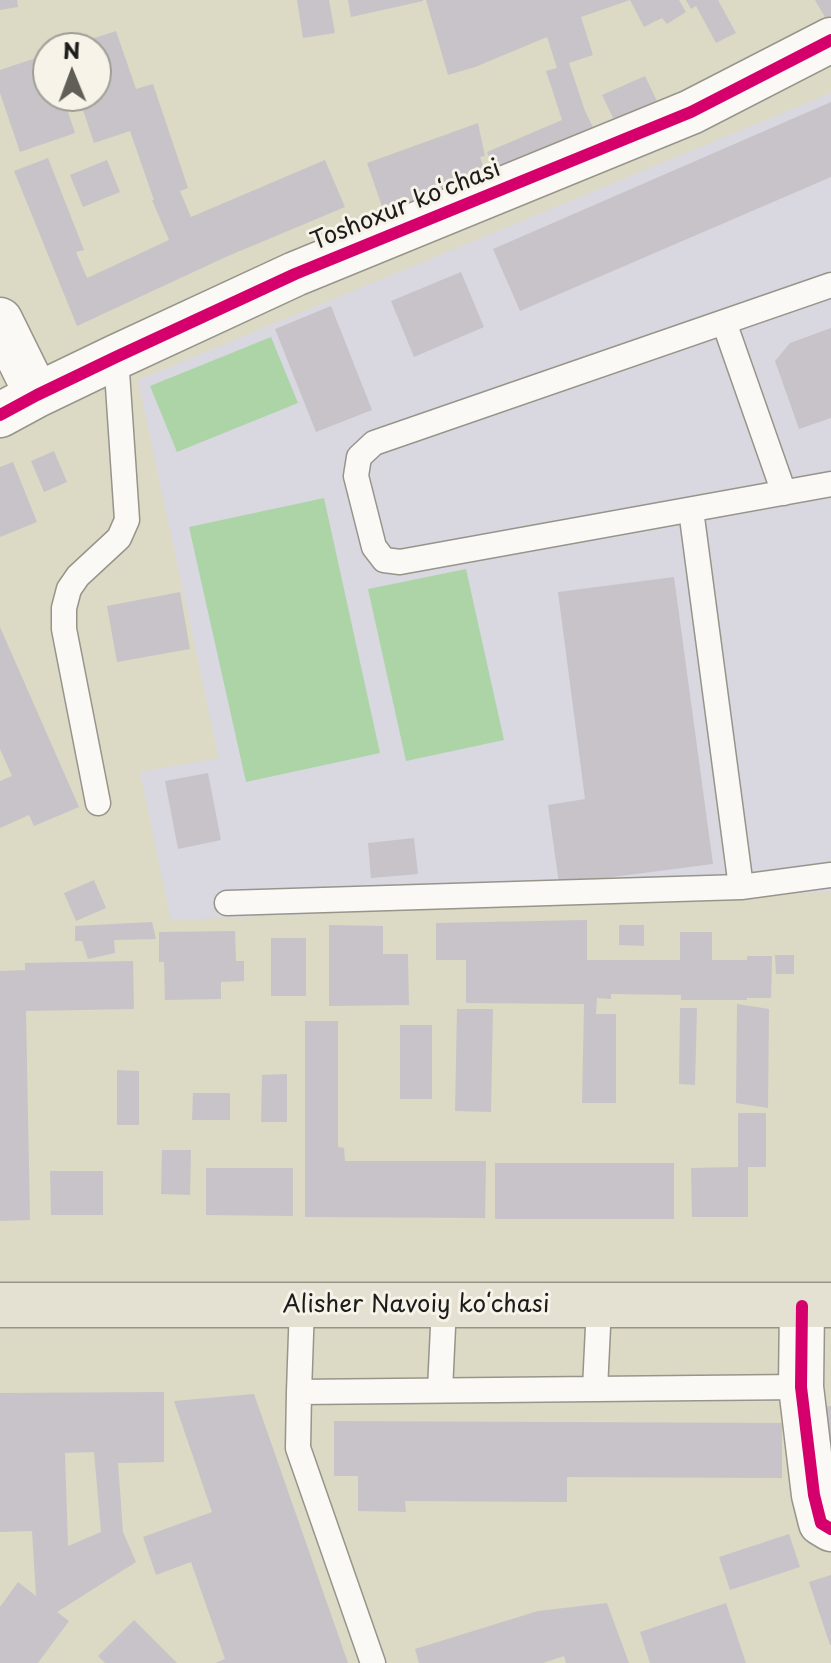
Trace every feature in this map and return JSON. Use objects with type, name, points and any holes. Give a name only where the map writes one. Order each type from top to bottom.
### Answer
[{"type":"main road","name":"Alisher Navoiy koʻchasi","points":[[0,1305],[816,1306]]},
{"type":"street","name":"Toshoxur koʻchasi","points":[[0,415],[295,274],[691,112],[831,40]]},
{"type":"street","points":[[0,320],[37,395]]},
{"type":"street","points":[[816,1306],[801,1387],[814,1495],[821,1523],[831,1529]]},
{"type":"lane","points":[[831,285],[374,443],[359,457],[356,476],[374,547],[384,560],[400,562],[831,484]]},
{"type":"lane","points":[[724,322],[784,493]]},
{"type":"lane","points":[[98,803],[64,629],[64,608],[69,589],[78,576],[119,538],[127,520],[116,357]]},
{"type":"lane","points":[[691,510],[741,887]]},
{"type":"lane","points":[[227,903],[741,887],[831,875]]},
{"type":"lane","points":[[302,1305],[298,1448],[373,1663]]},
{"type":"lane","points":[[440,1390],[444,1306]]},
{"type":"lane","points":[[595,1389],[599,1306]]},
{"type":"lane","points":[[299,1392],[801,1387]]},
{"type":"shaded area","points":[[831,93],[831,892],[171,920],[140,772],[219,758],[138,380]]},
{"type":"green space","points":[[271,337],[298,403],[177,452],[150,386]]},
{"type":"green space","points":[[324,498],[380,753],[246,782],[189,527]]},
{"type":"green space","points":[[466,569],[504,740],[406,761],[368,589]]},
{"type":"building","points":[[0,0],[17,0],[18,7],[0,10]]},
{"type":"building","points":[[297,0],[329,0],[335,33],[303,38]]},
{"type":"building","points":[[348,0],[423,0],[423,1],[351,17]]},
{"type":"building","points":[[426,0],[630,0],[581,17],[593,55],[569,63],[594,129],[495,172],[487,152],[562,120],[546,71],[557,68],[547,37],[448,75]]},
{"type":"building","points":[[630,0],[679,0],[686,12],[667,24],[662,18],[644,27]]},
{"type":"building","points":[[686,0],[718,0],[736,33],[716,43],[696,6],[691,9]]},
{"type":"building","points":[[815,0],[831,0],[831,16],[826,19]]},
{"type":"building","points":[[116,31],[136,89],[153,84],[188,188],[180,191],[191,217],[325,160],[345,207],[228,256],[77,326],[14,171],[48,158],[84,250],[76,252],[87,278],[169,240],[152,200],[130,131],[94,143],[84,112],[112,112],[112,32]]},
{"type":"building","points":[[32,59],[32,112],[68,112],[75,133],[20,152],[0,93],[0,70]]},
{"type":"building","points":[[645,76],[658,103],[615,122],[602,95]]},
{"type":"building","points":[[831,102],[831,177],[520,311],[493,249]]},
{"type":"building","points":[[478,123],[485,156],[480,157],[486,176],[384,212],[367,163]]},
{"type":"building","points":[[107,160],[120,192],[83,207],[70,175]]},
{"type":"building","points":[[461,272],[484,327],[414,357],[391,301]]},
{"type":"building","points":[[331,306],[372,410],[316,432],[275,329]]},
{"type":"building","points":[[831,328],[831,418],[799,429],[775,361],[790,343]]},
{"type":"building","points":[[54,451],[67,482],[44,492],[31,461]]},
{"type":"building","points":[[13,462],[37,522],[0,537],[0,467]]},
{"type":"building","points":[[674,577],[713,864],[559,884],[548,805],[585,799],[558,592]]},
{"type":"building","points":[[180,592],[190,649],[117,662],[107,606]]},
{"type":"building","points":[[0,627],[79,807],[34,826],[29,815],[0,828],[0,781],[12,776],[0,749]]},
{"type":"building","points":[[208,773],[221,840],[178,849],[165,781]]},
{"type":"building","points":[[414,838],[418,874],[371,878],[368,843]]},
{"type":"building","points":[[94,880],[106,908],[76,921],[64,893]]},
{"type":"building","points":[[587,920],[587,960],[680,960],[680,932],[712,932],[712,960],[772,956],[771,998],[681,1000],[681,995],[611,994],[611,999],[597,998],[596,1014],[616,1014],[616,1103],[582,1103],[584,1004],[466,1003],[466,960],[436,960],[436,923]]},
{"type":"building","points":[[152,922],[156,939],[114,940],[115,953],[88,959],[82,941],[75,941],[75,926]]},
{"type":"building","points":[[329,925],[383,926],[383,954],[408,954],[409,1005],[329,1006]]},
{"type":"building","points":[[619,925],[644,925],[644,946],[619,945]]},
{"type":"building","points":[[235,931],[236,961],[244,961],[244,981],[221,982],[221,999],[165,1000],[164,962],[159,962],[159,932]]},
{"type":"building","points":[[271,938],[306,938],[306,996],[271,996]]},
{"type":"building","points":[[775,955],[794,955],[794,974],[776,974]]},
{"type":"building","points":[[133,961],[134,1009],[26,1011],[30,1220],[0,1221],[0,971],[25,970],[25,963]]},
{"type":"building","points":[[737,1004],[769,1009],[768,1108],[736,1103]]},
{"type":"building","points":[[680,1008],[697,1008],[695,1085],[679,1084]]},
{"type":"building","points":[[457,1009],[493,1009],[491,1112],[455,1111]]},
{"type":"building","points":[[305,1021],[338,1021],[338,1147],[344,1148],[345,1161],[486,1161],[485,1218],[305,1217]]},
{"type":"building","points":[[400,1025],[432,1025],[432,1099],[400,1099]]},
{"type":"building","points":[[117,1070],[139,1071],[139,1125],[117,1125]]},
{"type":"building","points":[[287,1074],[287,1122],[261,1122],[262,1075]]},
{"type":"building","points":[[193,1093],[230,1093],[230,1120],[192,1120]]},
{"type":"building","points":[[738,1113],[766,1113],[766,1167],[748,1167],[748,1217],[692,1217],[691,1168],[738,1167]]},
{"type":"building","points":[[162,1150],[191,1150],[190,1195],[161,1194]]},
{"type":"building","points":[[495,1163],[674,1163],[674,1219],[495,1219]]},
{"type":"building","points":[[206,1168],[293,1168],[293,1216],[206,1215]]},
{"type":"building","points":[[50,1171],[103,1171],[103,1215],[51,1215]]},
{"type":"building","points":[[164,1392],[164,1462],[118,1463],[123,1532],[136,1562],[57,1612],[69,1621],[38,1663],[0,1663],[0,1607],[18,1582],[36,1596],[32,1531],[0,1532],[0,1393]],"holes":[[[94,1452],[101,1532],[68,1546],[65,1453]]]},
{"type":"building","points":[[254,1394],[348,1663],[215,1663],[225,1659],[191,1562],[156,1575],[143,1537],[212,1512],[174,1401]]},
{"type":"building","points":[[831,1406],[831,1452],[818,1452],[816,1407]]},
{"type":"building","points":[[334,1421],[782,1423],[782,1478],[567,1477],[567,1502],[405,1501],[406,1512],[358,1511],[358,1476],[334,1476]]},
{"type":"building","points":[[789,1534],[800,1567],[730,1590],[719,1557]]},
{"type":"building","points":[[831,1575],[831,1645],[830,1645],[809,1582]]},
{"type":"building","points":[[607,1603],[629,1663],[566,1663],[564,1656],[543,1663],[419,1663],[415,1649],[538,1611]]},
{"type":"building","points":[[726,1603],[746,1663],[650,1663],[640,1632]]},
{"type":"building","points":[[134,1620],[177,1663],[105,1663],[98,1656]]},
{"type":"cycle path","points":[[0,415],[295,274],[691,112],[831,40]]},
{"type":"cycle path","points":[[802,1306],[801,1387],[814,1495],[821,1523],[831,1529]]}]
